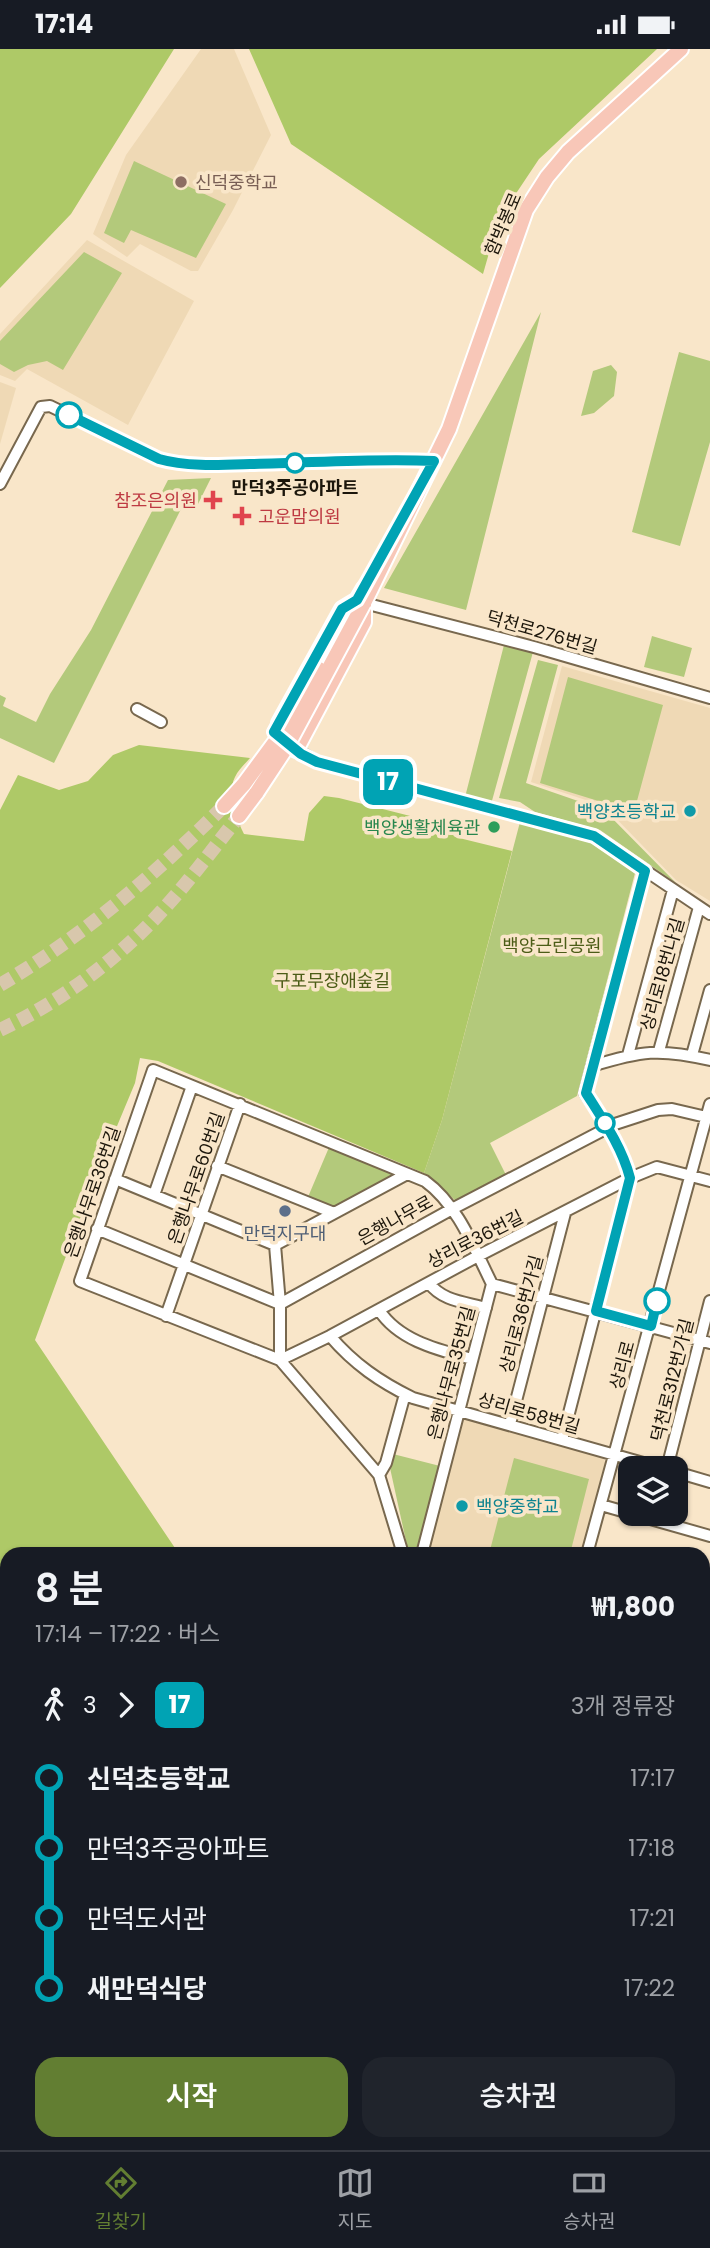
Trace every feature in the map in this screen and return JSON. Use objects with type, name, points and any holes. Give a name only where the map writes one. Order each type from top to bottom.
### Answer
[{"type":"main road","name":"함박봉로","points":[[360,601],[449,429],[526,210],[547,177],[568,152],[681,49]]},
{"type":"main road","points":[[274,732],[342,609],[360,601]]},
{"type":"main road","points":[[296,750],[364,622],[360,601]]},
{"type":"main road","points":[[224,806],[251,788],[286,748],[360,601]]},
{"type":"main road","points":[[239,816],[251,788]]},
{"type":"street","points":[[0,484],[41,407],[50,406],[172,463],[236,465],[404,459],[434,461]]},
{"type":"street","name":"덕천로276번길","points":[[360,601],[515,647],[710,698]]},
{"type":"street","points":[[137,709],[161,722]]},
{"type":"street","points":[[274,732],[296,750],[317,762],[594,836],[710,913]]},
{"type":"street","points":[[562,1440],[630,1178],[626,1163],[608,1127],[586,1093],[645,871]]},
{"type":"street","points":[[628,1055],[673,890]]},
{"type":"street","name":"상리로18번나길","points":[[659,1051],[699,907]]},
{"type":"street","points":[[692,1055],[710,990]]},
{"type":"street","points":[[592,1066],[628,1055],[659,1051],[710,1060]]},
{"type":"street","name":"은행나무로36번길","points":[[280,1360],[80,1281],[153,1070],[425,1181],[436,1189],[453,1209]]},
{"type":"street","points":[[154,1195],[192,1086]]},
{"type":"street","name":"은행나무로60번길","points":[[166,1316],[240,1104]]},
{"type":"street","name":"상리로","points":[[589,1547],[710,1104]]},
{"type":"street","name":"은행나무로","points":[[280,1304],[608,1127],[658,1109],[672,1109],[708,1118]]},
{"type":"street","points":[[217,1166],[334,1213]]},
{"type":"street","name":"상리로36번길","points":[[280,1360],[630,1178],[657,1167],[710,1181]]},
{"type":"street","points":[[275,1245],[407,1174]]},
{"type":"street","points":[[115,1179],[275,1245]]},
{"type":"street","points":[[453,1209],[492,1284],[705,1341]]},
{"type":"street","name":"상리로36번가길","points":[[510,1425],[565,1213]]},
{"type":"street","points":[[97,1229],[280,1304]]},
{"type":"street","points":[[275,1245],[280,1304],[280,1360],[379,1475],[401,1547]]},
{"type":"street","points":[[429,1283],[445,1297],[486,1308]]},
{"type":"street","name":"은행나무로35번길","points":[[424,1547],[492,1284]]},
{"type":"street","name":"덕천로312번가길","points":[[671,1456],[705,1341],[710,1301]]},
{"type":"street","points":[[379,1310],[395,1328],[408,1336],[431,1347],[472,1359]]},
{"type":"street","name":"상리로58번길","points":[[330,1336],[363,1370],[405,1394],[618,1457]]},
{"type":"street","points":[[379,1475],[386,1463],[405,1394]]},
{"type":"street","points":[[688,1476],[710,1482]]},
{"type":"street","points":[[601,1505],[710,1536]]},
{"type":"shaded area","name":"신덕중학교","points":[[201,49],[234,49],[271,135],[198,271],[191,271],[140,244],[127,257],[93,234],[126,155]]},
{"type":"shaded area","points":[[87,240],[194,301],[128,425],[27,369],[15,381],[0,375],[0,334]]},
{"type":"shaded area","points":[[0,382],[16,388],[0,444]]},
{"type":"shaded area","points":[[562,666],[710,708],[710,901],[676,880],[604,806],[531,782]]},
{"type":"shaded area","points":[[469,1418],[602,1457],[607,1464],[585,1547],[428,1547],[460,1419]]},
{"type":"green space","points":[[0,49],[174,49],[71,214],[0,288]]},
{"type":"green space","points":[[249,49],[657,49],[539,159],[509,204],[493,239],[483,274],[291,144]]},
{"type":"green space","points":[[134,161],[226,204],[196,258],[131,230],[124,243],[104,233]]},
{"type":"green space","points":[[84,252],[122,273],[63,370],[47,361],[28,365],[14,372],[0,364],[0,341]]},
{"type":"green space","points":[[541,312],[466,610],[384,588]]},
{"type":"green space","points":[[679,352],[710,361],[710,442],[680,546],[632,532]]},
{"type":"green space","points":[[611,365],[617,372],[614,396],[594,413],[581,416],[593,371]]},
{"type":"green space","points":[[211,478],[195,510],[181,509],[54,763],[0,738],[0,695],[6,698],[3,706],[36,722],[50,694],[91,630],[168,480]]},
{"type":"green space","points":[[652,636],[692,648],[684,677],[644,667]]},
{"type":"green space","points":[[504,645],[533,652],[490,808],[464,801]]},
{"type":"green space","points":[[538,660],[558,665],[526,783],[604,810],[676,883],[600,830],[535,812],[520,802],[499,798]]},
{"type":"green space","points":[[568,677],[663,705],[634,812],[540,783]]},
{"type":"green space","name":"구포무장애숲길","points":[[139,745],[250,758],[236,774],[231,791],[235,813],[244,834],[304,841],[309,813],[324,796],[442,824],[455,837],[512,851],[442,1120],[424,1173],[158,1061],[140,1058],[135,1083],[92,1186],[35,1340],[174,1547],[0,1547],[0,810],[18,775],[59,790],[88,781],[113,755]]},
{"type":"green space","name":"백양근린공원","points":[[520,822],[591,843],[635,873],[577,1096],[490,1143],[506,1175],[456,1201],[424,1173],[442,1120]]},
{"type":"green space","points":[[330,1145],[395,1173],[392,1178],[337,1208],[308,1197]]},
{"type":"green space","points":[[393,1454],[440,1466],[419,1547],[407,1547],[390,1468]]},
{"type":"green space","points":[[514,1458],[589,1479],[572,1547],[491,1547]]},
{"type":"tunnel","points":[[0,985],[118,903],[224,806]]},
{"type":"tunnel","points":[[0,1030],[70,990],[134,939],[176,895],[239,816]]},
{"type":"bus line","name":"17","points":[[69,415],[172,463],[236,465],[404,459],[434,461],[357,600],[342,609],[274,732],[301,754],[317,762],[594,836],[645,871],[586,1093],[608,1127],[626,1163],[630,1178],[596,1311],[651,1326],[657,1301]]},
{"type":"place","name":"신덕중학교","points":[[181,182]]},
{"type":"place","name":"만덕3주공아파트","points":[[295,463]]},
{"type":"place","name":"참조은의원","points":[[213,500]]},
{"type":"place","name":"고운맘의원","points":[[242,516]]},
{"type":"place","name":"백양초등학교","points":[[690,811]]},
{"type":"place","name":"백양생활체육관","points":[[494,827]]},
{"type":"place","name":"만덕지구대","points":[[285,1211]]},
{"type":"place","name":"백양중학교","points":[[462,1506]]}]
